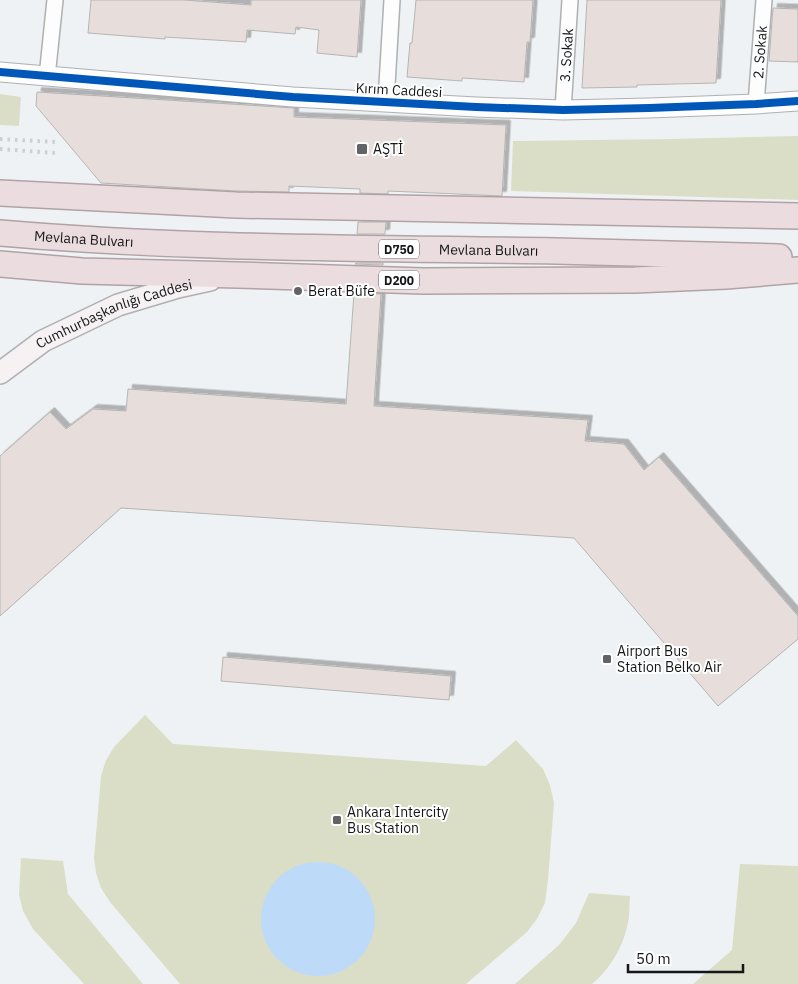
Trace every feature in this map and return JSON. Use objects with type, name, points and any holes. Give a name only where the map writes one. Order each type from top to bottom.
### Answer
[{"type":"highway","points":[[0,192],[236,205],[798,216]]},
{"type":"highway","name":"Mevlana Bulvarı","points":[[0,233],[171,244],[336,249],[557,251],[798,258]]},
{"type":"highway","name":"D200","points":[[0,264],[82,272],[423,281],[626,280],[726,276],[798,270]]},
{"type":"main road","name":"Cumhurbaşkanlığı Caddesi","points":[[0,373],[42,341],[118,306],[178,287],[237,275]]},
{"type":"street","points":[[47,77],[55,0]]},
{"type":"street","points":[[386,102],[392,0]]},
{"type":"street","name":"3. Sokak","points":[[563,110],[570,0]]},
{"type":"street","name":"2. Sokak","points":[[756,104],[764,0]]},
{"type":"street","name":"Kırım Caddesi","points":[[0,72],[292,97],[476,107],[563,110],[798,101]]},
{"type":"green space","points":[[0,94],[21,97],[19,126],[0,125]]},
{"type":"green space","points":[[798,136],[798,200],[511,191],[513,141]]},
{"type":"green space","points":[[145,715],[173,744],[486,766],[516,740],[543,769],[550,785],[554,803],[545,903],[537,919],[527,932],[466,984],[180,984],[110,902],[101,888],[94,858],[101,776],[106,760],[114,747]]},
{"type":"green space","points":[[21,858],[63,861],[68,894],[143,984],[84,984],[33,929],[23,911],[19,895]]},
{"type":"green space","points":[[740,864],[798,866],[798,984],[693,984],[732,950]]},
{"type":"green space","points":[[589,893],[630,896],[629,919],[625,935],[609,966],[592,984],[515,984],[559,945],[576,923]]},
{"type":"water","points":[[318,862],[340,866],[359,878],[371,897],[375,919],[371,941],[359,960],[340,972],[318,976],[296,972],[277,960],[265,941],[261,919],[265,897],[277,878],[296,866]]},
{"type":"building","points":[[91,0],[184,0],[251,5],[251,0],[361,0],[357,57],[317,53],[319,30],[296,27],[295,34],[247,30],[246,42],[165,37],[165,39],[88,33]]},
{"type":"building","points":[[416,0],[533,0],[530,42],[527,42],[524,82],[462,78],[462,81],[407,77]]},
{"type":"building","points":[[587,0],[721,0],[716,83],[582,88]]},
{"type":"building","points":[[773,8],[798,9],[798,62],[769,61]]},
{"type":"building","points":[[37,92],[294,108],[294,117],[506,125],[502,196],[388,191],[388,194],[360,193],[360,189],[289,186],[289,192],[236,191],[101,183],[36,106]]},
{"type":"building","points":[[358,222],[386,222],[385,234],[357,234]]},
{"type":"building","points":[[383,263],[383,265],[355,264]]},
{"type":"building","points":[[354,293],[381,294],[374,406],[588,420],[585,441],[624,444],[644,470],[659,457],[798,616],[798,639],[718,706],[574,538],[121,508],[0,616],[0,456],[50,412],[66,429],[93,409],[126,411],[128,389],[346,404]]},
{"type":"building","points":[[223,657],[451,676],[449,700],[221,681]]},
{"type":"railway","points":[[0,139],[56,142]]},
{"type":"railway","points":[[0,149],[55,153]]},
{"type":"cycle path","points":[[0,72],[293,97],[476,107],[563,110],[798,101]]},
{"type":"place","name":"AŞTİ","points":[[362,149]]},
{"type":"place","name":"Berat Büfe","points":[[298,291]]},
{"type":"place","name":"Airport Bus Station Belko Air","points":[[607,659]]},
{"type":"place","name":"Ankara Intercity Bus Station","points":[[337,820]]}]
